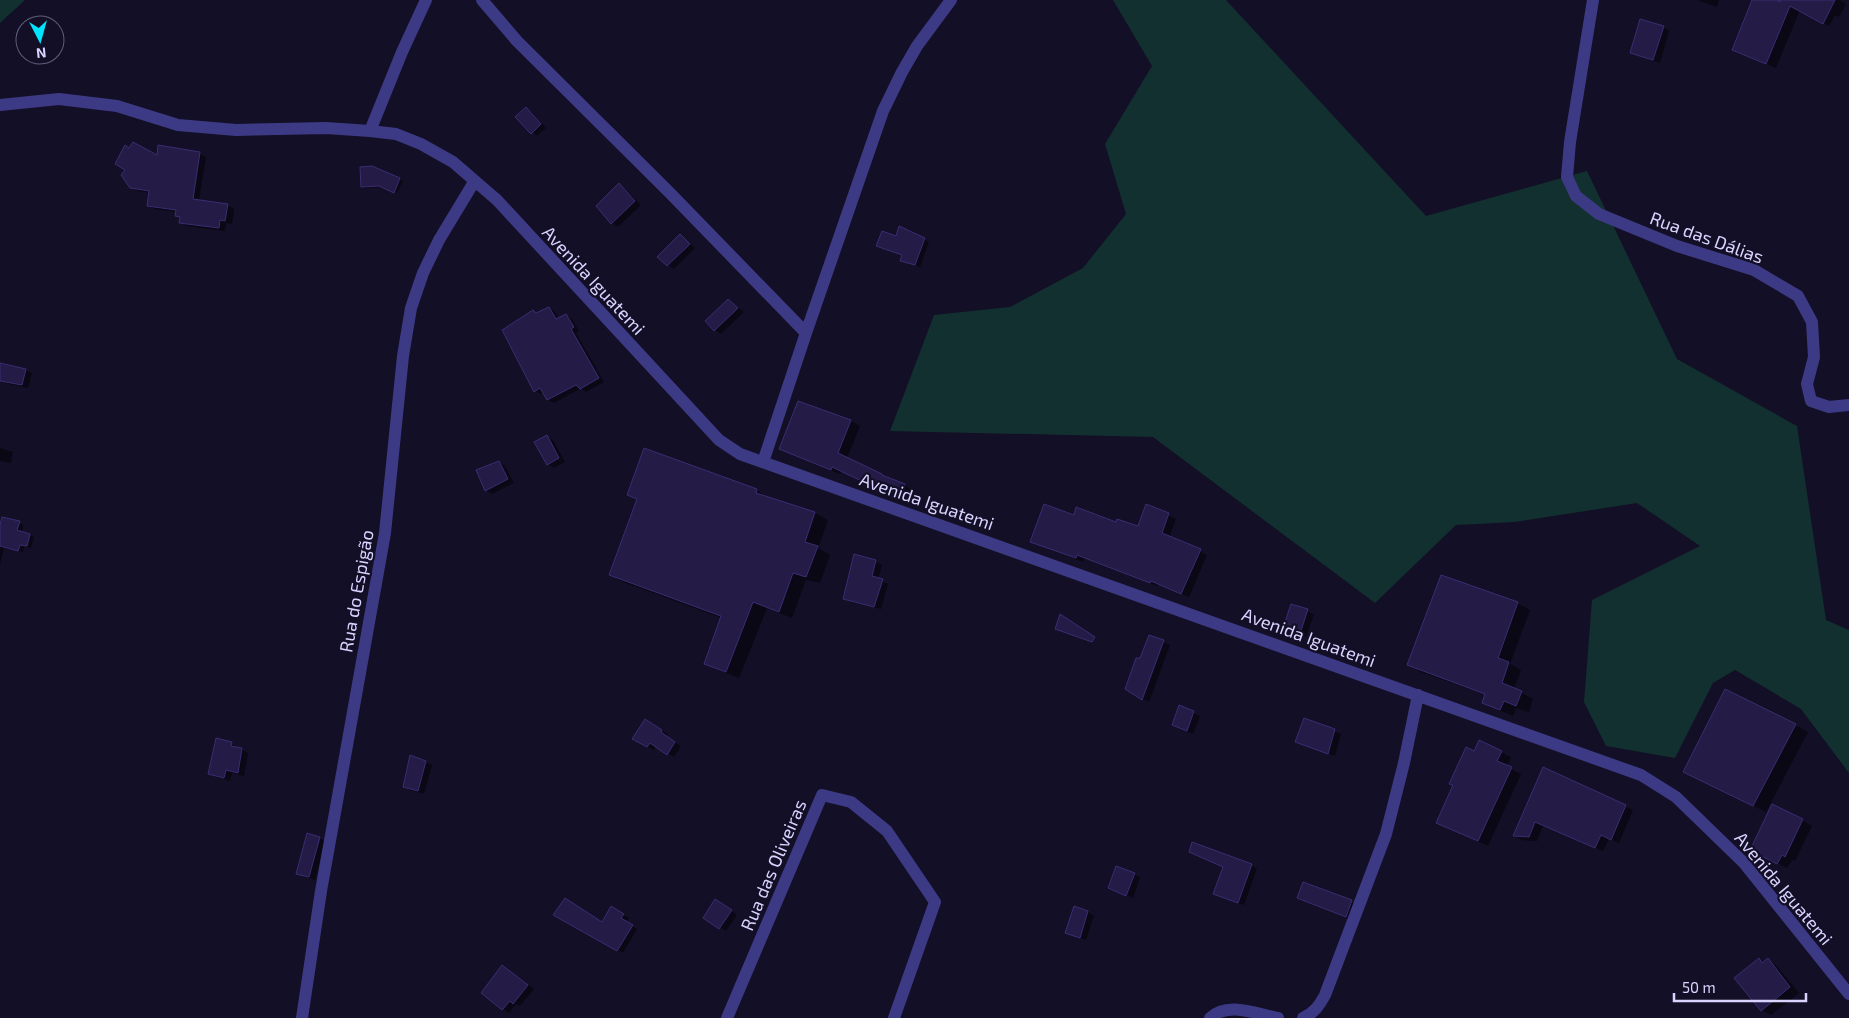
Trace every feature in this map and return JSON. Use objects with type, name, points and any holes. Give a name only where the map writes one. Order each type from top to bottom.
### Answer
[{"type":"street","points":[[370,131],[402,52],[426,0]]},
{"type":"street","points":[[482,0],[517,41],[669,192],[806,333]]},
{"type":"street","points":[[763,462],[884,111],[902,72],[917,46],[951,0]]},
{"type":"street","name":"Rua das Dálias","points":[[1593,0],[1570,142],[1567,177],[1576,196],[1600,214],[1677,246],[1754,270],[1798,296],[1812,322],[1814,357],[1807,384],[1811,401],[1829,407],[1849,405]]},
{"type":"street","name":"Avenida Iguatemi","points":[[0,105],[59,99],[117,106],[178,125],[236,130],[326,128],[370,131],[396,134],[421,144],[453,162],[474,182],[498,200],[719,440],[740,454],[1641,775],[1676,797],[1744,862],[1849,992]]},
{"type":"street","name":"Rua do Espigão","points":[[302,1018],[321,891],[385,533],[403,356],[411,308],[423,273],[439,240],[474,182]]},
{"type":"street","points":[[1303,1018],[1315,1011],[1325,996],[1386,834],[1404,763],[1418,695]]},
{"type":"street","name":"Rua das Oliveiras","points":[[727,1018],[822,795],[851,802],[887,831],[935,902],[894,1018]]},
{"type":"street","points":[[1210,1018],[1228,1008],[1278,1018]]},
{"type":"green space","points":[[0,0],[25,0],[0,23]]},
{"type":"green space","points":[[1113,0],[1226,0],[1426,216],[1587,171],[1677,359],[1797,426],[1826,620],[1849,630],[1849,773],[1801,709],[1735,670],[1713,683],[1675,758],[1606,746],[1584,702],[1592,600],[1700,546],[1637,503],[1515,522],[1456,525],[1375,603],[1153,437],[890,431],[934,315],[1010,307],[1083,268],[1126,214],[1105,144],[1152,66]]},
{"type":"building","points":[[1752,0],[1777,0],[1781,2],[1778,0],[1835,0],[1823,24],[1790,6],[1766,64],[1732,50]]},
{"type":"building","points":[[1640,19],[1664,26],[1653,60],[1630,53]]},
{"type":"building","points":[[526,107],[541,124],[531,134],[515,117]]},
{"type":"building","points":[[133,142],[157,155],[158,145],[200,152],[193,199],[228,204],[225,221],[220,220],[219,228],[179,223],[180,217],[175,216],[176,210],[147,206],[149,191],[130,188],[121,175],[125,170],[115,164],[125,145],[129,148]]},
{"type":"building","points":[[372,166],[400,178],[394,193],[379,186],[361,187],[360,167]]},
{"type":"building","points":[[619,183],[635,201],[611,224],[596,206]]},
{"type":"building","points":[[899,226],[925,238],[915,265],[900,261],[902,255],[876,246],[882,231],[896,236]]},
{"type":"building","points":[[680,234],[690,244],[667,266],[657,257]]},
{"type":"building","points":[[728,299],[738,308],[714,331],[705,321]]},
{"type":"building","points":[[549,307],[556,319],[566,314],[574,327],[571,329],[599,378],[580,389],[576,385],[547,400],[540,388],[534,392],[502,330],[533,310],[536,313]]},
{"type":"building","points":[[0,363],[26,369],[22,385],[0,381]]},
{"type":"building","points":[[798,401],[851,420],[838,453],[905,484],[899,499],[866,487],[868,484],[832,467],[831,470],[779,449]]},
{"type":"building","points":[[547,435],[559,458],[547,465],[534,442]]},
{"type":"building","points":[[644,448],[757,489],[756,493],[815,512],[805,542],[818,546],[806,577],[793,573],[779,612],[753,602],[726,672],[704,664],[721,616],[609,575],[637,499],[627,495]]},
{"type":"building","points":[[499,461],[508,479],[485,491],[476,470]]},
{"type":"building","points":[[1044,504],[1074,515],[1076,507],[1116,522],[1117,519],[1138,526],[1146,504],[1169,513],[1162,533],[1201,549],[1181,594],[1151,581],[1150,583],[1077,555],[1076,558],[1030,542]]},
{"type":"building","points":[[2,517],[20,521],[17,530],[30,534],[27,546],[20,545],[18,551],[0,546]]},
{"type":"building","points":[[854,554],[876,560],[872,576],[883,579],[874,607],[843,599]]},
{"type":"building","points":[[1441,575],[1518,602],[1498,658],[1509,662],[1502,683],[1522,691],[1516,706],[1504,701],[1500,710],[1482,703],[1485,694],[1407,665]]},
{"type":"building","points":[[1291,604],[1308,609],[1300,634],[1283,628]]},
{"type":"building","points":[[1060,614],[1095,637],[1092,642],[1055,629]]},
{"type":"building","points":[[1149,635],[1164,640],[1142,700],[1125,689],[1136,658],[1140,658]]},
{"type":"building","points":[[1725,689],[1796,724],[1753,806],[1683,772]]},
{"type":"building","points":[[1179,705],[1194,711],[1187,731],[1172,725]]},
{"type":"building","points":[[1304,718],[1335,729],[1328,754],[1295,742]]},
{"type":"building","points":[[645,719],[662,730],[661,732],[675,742],[667,755],[650,743],[647,747],[632,739]]},
{"type":"building","points":[[216,738],[232,742],[231,746],[242,748],[238,773],[226,770],[224,778],[208,774]]},
{"type":"building","points":[[1479,740],[1502,751],[1497,761],[1512,767],[1478,841],[1436,823],[1453,785],[1449,784],[1466,747],[1474,751]]},
{"type":"building","points":[[410,755],[426,761],[418,791],[403,787]]},
{"type":"building","points":[[1543,767],[1626,805],[1611,840],[1601,835],[1595,848],[1535,822],[1529,837],[1513,836]]},
{"type":"building","points":[[1772,804],[1803,819],[1785,857],[1782,855],[1777,864],[1750,850]]},
{"type":"building","points":[[307,833],[320,837],[309,877],[296,874]]},
{"type":"building","points":[[1192,842],[1252,864],[1238,903],[1213,894],[1223,867],[1189,852]]},
{"type":"building","points":[[1116,866],[1135,873],[1126,896],[1108,888]]},
{"type":"building","points":[[1303,882],[1352,900],[1346,917],[1297,898]]},
{"type":"building","points":[[565,898],[602,922],[611,906],[624,914],[621,918],[633,925],[617,951],[553,915]]},
{"type":"building","points":[[715,899],[732,910],[719,929],[703,918]]},
{"type":"building","points":[[1074,906],[1088,911],[1080,938],[1065,933]]},
{"type":"building","points":[[1759,958],[1762,963],[1768,958],[1790,987],[1761,1011],[1734,978]]},
{"type":"building","points":[[502,965],[528,985],[513,1004],[510,1001],[502,1010],[481,993]]}]
